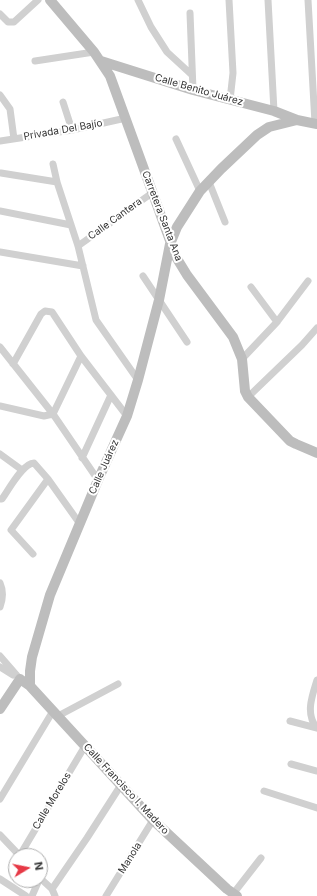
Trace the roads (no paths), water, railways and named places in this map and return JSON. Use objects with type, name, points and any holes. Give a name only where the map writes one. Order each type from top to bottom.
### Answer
[{"type":"street","points":[[0,14],[8,22],[14,22],[38,0]]},
{"type":"street","name":"Carretera Santa Ana","points":[[50,0],[101,61],[113,84],[170,244],[187,275],[233,337],[242,359],[245,390],[248,397]]},
{"type":"street","points":[[138,0],[151,27],[168,52],[192,75]]},
{"type":"street","points":[[229,0],[233,73],[230,100]]},
{"type":"street","points":[[268,0],[274,111]]},
{"type":"street","points":[[308,0],[316,123]]},
{"type":"street","points":[[190,13],[193,90]]},
{"type":"street","points":[[35,61],[94,52]]},
{"type":"street","name":"Calle Benito Juárez","points":[[101,61],[193,90],[274,111],[297,120],[316,123]]},
{"type":"street","points":[[0,95],[10,109],[14,139]]},
{"type":"street","points":[[64,102],[72,130]]},
{"type":"street","name":"Privada Del Bajío","points":[[0,141],[72,130],[126,118]]},
{"type":"street","name":"Calle Benito Juárez","points":[[170,244],[185,214],[200,191],[246,144],[263,130],[297,120]]},
{"type":"street","points":[[176,139],[200,191]]},
{"type":"street","points":[[53,164],[57,182],[78,246],[96,320],[138,380]]},
{"type":"street","points":[[1,173],[57,182]]},
{"type":"street","points":[[209,182],[225,222]]},
{"type":"street","name":"Calle Cantera","points":[[78,246],[152,193]]},
{"type":"street","points":[[0,211],[71,225]]},
{"type":"street","name":"Calle Juárez","points":[[30,686],[32,657],[50,595],[98,480],[128,416],[159,300],[170,244]]},
{"type":"street","points":[[0,252],[83,266]]},
{"type":"street","points":[[144,276],[187,342]]},
{"type":"street","points":[[242,359],[276,322],[308,281]]},
{"type":"street","points":[[251,287],[276,322]]},
{"type":"street","points":[[13,364],[41,314],[48,311],[52,312],[81,356],[128,416]]},
{"type":"street","points":[[317,328],[302,345],[248,397],[290,440],[317,453]]},
{"type":"street","points":[[0,347],[53,414],[98,480]]},
{"type":"street","points":[[53,414],[81,356]]},
{"type":"street","points":[[82,458],[112,395]]},
{"type":"street","points":[[0,406],[44,416],[53,414]]},
{"type":"street","points":[[0,454],[22,470]]},
{"type":"street","points":[[0,499],[2,499],[22,470],[30,463],[34,462],[80,524]]},
{"type":"street","points":[[33,554],[11,530],[48,479]]},
{"type":"street","points":[[0,607],[3,599],[1,585]]},
{"type":"street","points":[[0,656],[20,679]]},
{"type":"street","points":[[0,667],[20,679]]},
{"type":"street","points":[[0,709],[20,679]]},
{"type":"street","name":"Calle Francisco I. Madero","points":[[20,679],[30,686],[153,820],[230,894]]},
{"type":"street","points":[[317,680],[312,696],[311,706],[312,722],[317,728]]},
{"type":"street","points":[[0,799],[56,714],[118,684]]},
{"type":"street","points":[[290,721],[317,728]]},
{"type":"street","name":"Calle Morelos","points":[[25,848],[85,746]]},
{"type":"street","points":[[291,764],[317,771]]},
{"type":"street","points":[[53,892],[121,785]]},
{"type":"street","points":[[264,791],[317,808]]},
{"type":"street","name":"Manola","points":[[106,896],[153,820]]},
{"type":"street","points":[[0,835],[12,848]]},
{"type":"street","points":[[230,894],[261,858]]},
{"type":"street","points":[[0,879],[26,896]]}]
